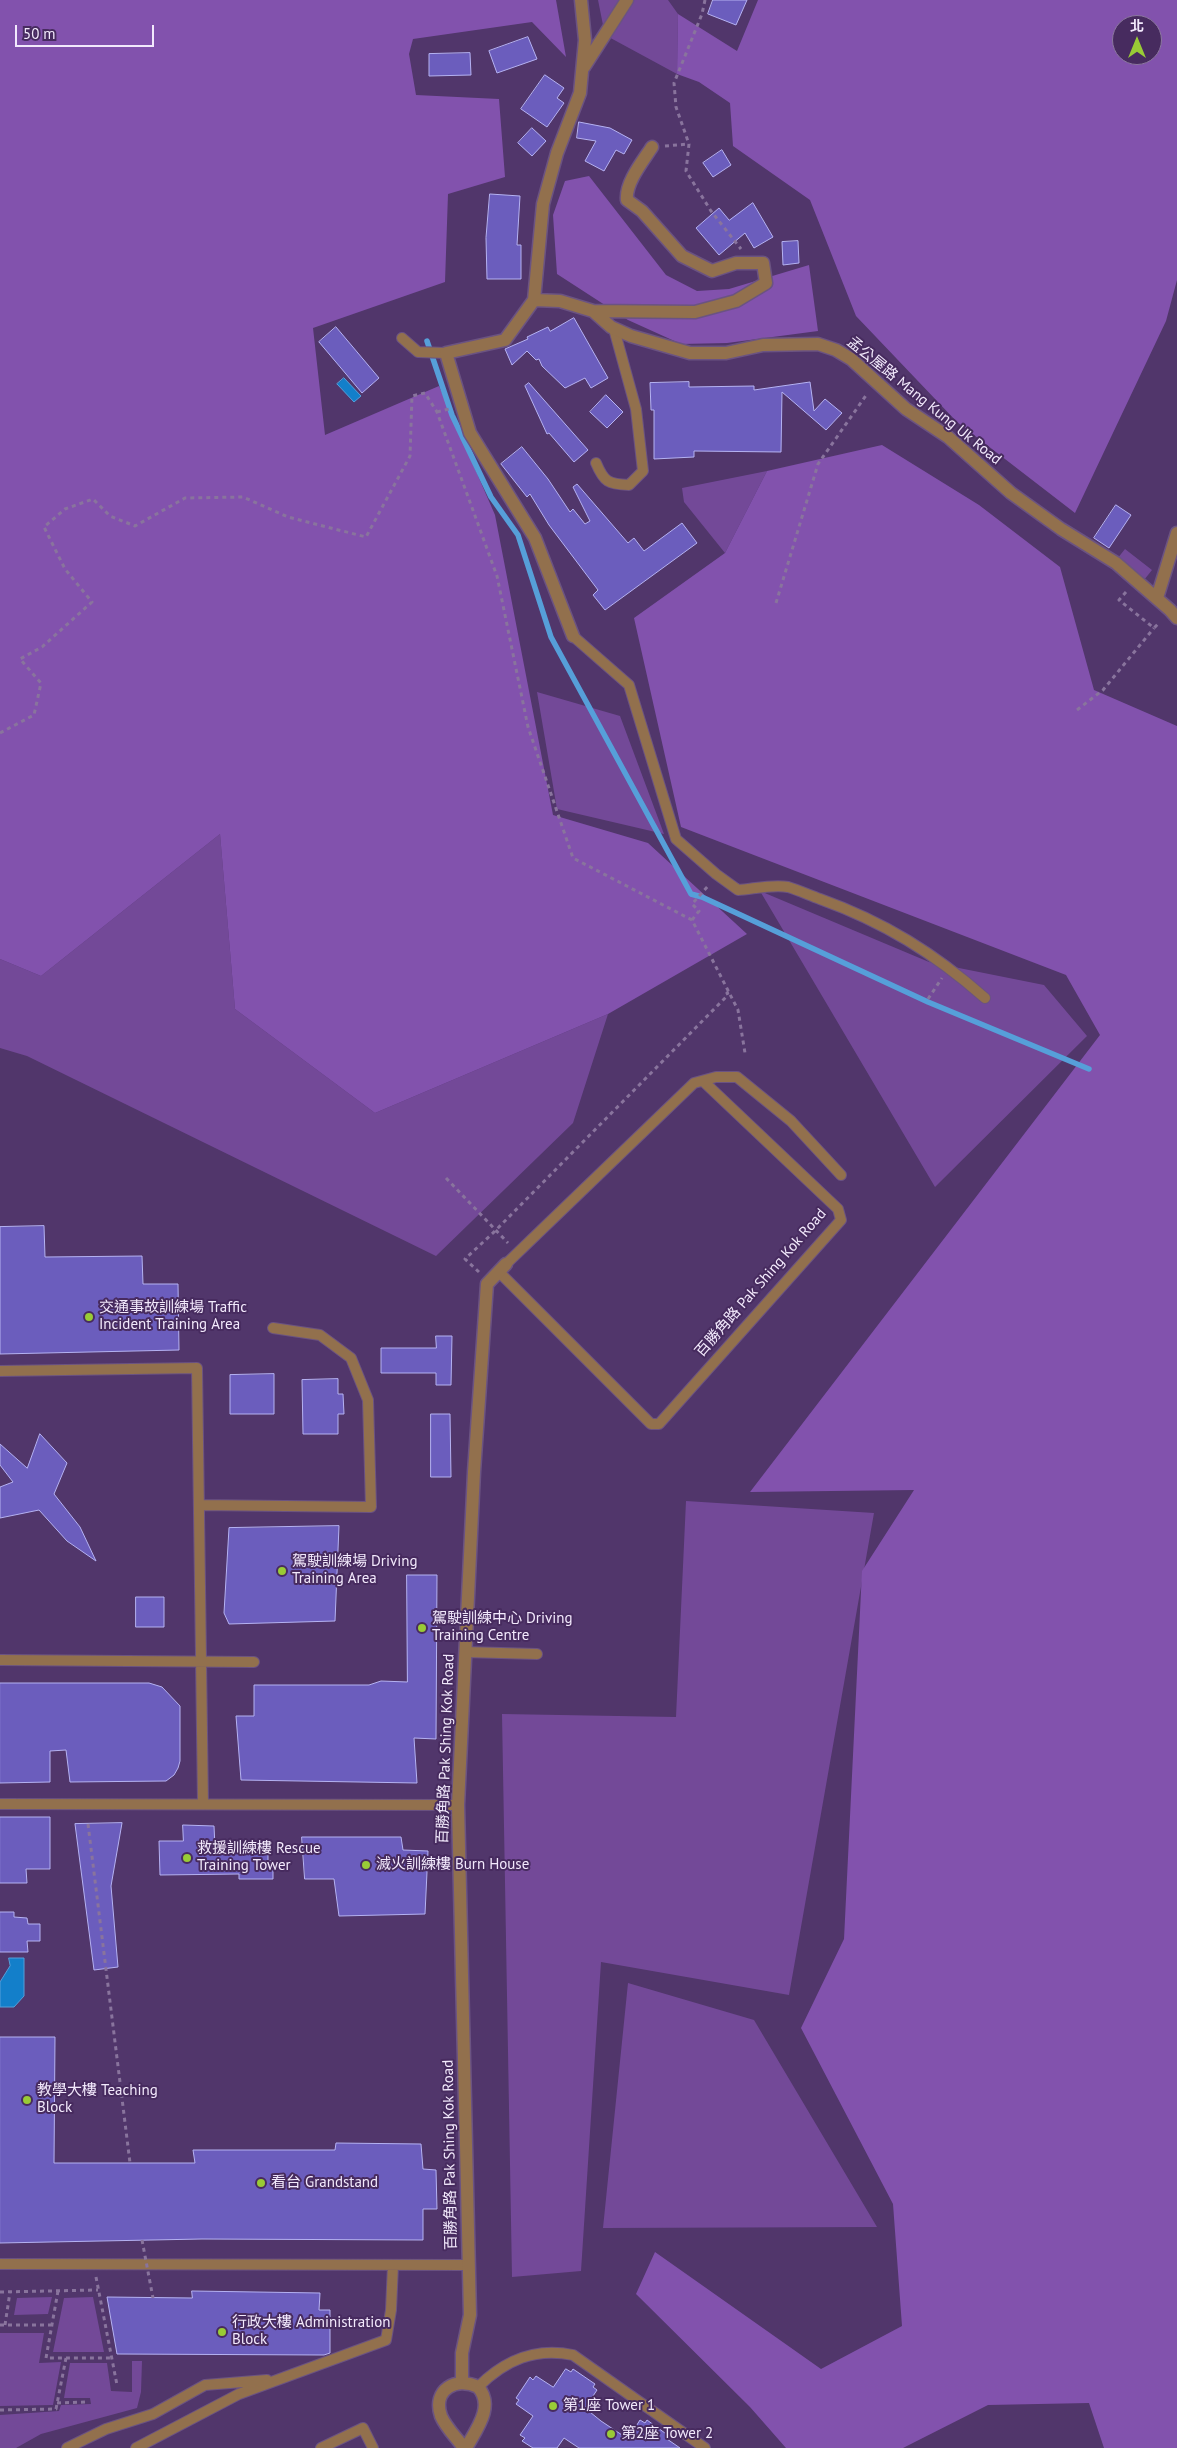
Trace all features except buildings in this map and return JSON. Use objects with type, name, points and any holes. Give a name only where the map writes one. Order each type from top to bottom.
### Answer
[{"type":"street","points":[[573,636],[535,538],[470,433],[445,352],[505,340],[534,300],[543,204],[557,152],[580,93],[585,40],[581,0]]},
{"type":"street","points":[[583,68],[627,0]]},
{"type":"street","points":[[593,311],[695,312],[736,301],[766,283],[763,263],[736,263],[712,271],[682,256],[642,211],[627,200],[626,194],[637,171],[652,147]]},
{"type":"street","name":"孟公屋路 Mang Kung Uk Road","points":[[534,300],[560,301],[593,311],[614,329],[690,353],[726,353],[763,345],[818,344],[836,350],[851,359],[906,410],[948,437],[1012,493],[1061,529],[1116,563],[1174,614]]},
{"type":"street","points":[[1157,598],[1177,533]]},
{"type":"street","points":[[489,1282],[502,1268]]},
{"type":"street","name":"百勝角路 Pak Shing Kok Road","points":[[462,2382],[462,2354],[470,2315],[458,1805],[474,1472],[489,1282]]},
{"type":"street","points":[[462,2382],[478,2387],[483,2392],[485,2405],[481,2420],[465,2448],[445,2424],[440,2407],[443,2393],[455,2383],[462,2382]]},
{"type":"lane","points":[[596,463],[602,477],[613,484],[629,485],[643,470],[636,410],[614,329]]},
{"type":"lane","points":[[402,338],[418,352],[445,352]]},
{"type":"lane","points":[[573,636],[629,685],[676,838],[716,874],[738,890],[786,887],[863,915],[877,925],[900,935],[950,966],[986,998]]},
{"type":"lane","points":[[502,1268],[694,1083],[716,1077],[737,1077],[791,1121],[841,1175]]},
{"type":"lane","name":"百勝角路 Pak Shing Kok Road","points":[[502,1268],[651,1424],[659,1424],[841,1220],[838,1209],[703,1081]]},
{"type":"lane","points":[[199,1505],[371,1507],[368,1400],[351,1358],[320,1335],[273,1328]]},
{"type":"lane","points":[[0,1371],[197,1368],[203,1804]]},
{"type":"lane","points":[[465,1652],[537,1654]]},
{"type":"lane","points":[[0,1660],[201,1660],[254,1662]]},
{"type":"lane","points":[[0,1804],[458,1805]]},
{"type":"lane","points":[[0,2264],[469,2265]]},
{"type":"lane","points":[[136,2448],[239,2394],[386,2340],[391,2310],[393,2265]]},
{"type":"lane","points":[[478,2387],[499,2368],[517,2358],[535,2353],[556,2352],[572,2355],[705,2448]]},
{"type":"lane","points":[[68,2448],[106,2429],[153,2414],[205,2385],[278,2380]]},
{"type":"lane","points":[[321,2448],[363,2428],[373,2448]]},
{"type":"path","points":[[705,0],[702,14],[674,84],[676,107],[689,144],[686,171],[711,211],[749,258],[763,263]]},
{"type":"path","points":[[652,147],[689,144]]},
{"type":"path","points":[[776,603],[818,464],[876,381]]},
{"type":"path","points":[[0,732],[34,715],[41,683],[20,659],[42,647],[92,602],[65,569],[44,527],[65,509],[93,499],[110,516],[135,526],[185,498],[243,497],[288,518],[366,537],[410,456],[412,396],[425,394],[438,412],[496,576],[528,727],[573,858],[692,920],[731,992],[738,1010],[745,1053]]},
{"type":"path","points":[[1136,580],[1119,600],[1154,628]]},
{"type":"path","points":[[1077,710],[1103,690],[1154,628],[1174,614]]},
{"type":"path","points":[[692,920],[699,911],[692,904],[708,886]]},
{"type":"path","points":[[928,999],[936,987]]},
{"type":"path","points":[[489,1282],[465,1259],[731,992]]},
{"type":"path","points":[[446,1178],[495,1231]]},
{"type":"path","points":[[88,1824],[130,2163]]},
{"type":"path","points":[[142,2240],[153,2298]]},
{"type":"path","points":[[93,2264],[117,2385]]},
{"type":"path","points":[[0,2292],[98,2290]]},
{"type":"path","points":[[58,2291],[46,2358],[111,2358]]},
{"type":"path","points":[[5,2325],[10,2292]]},
{"type":"path","points":[[0,2325],[52,2325]]},
{"type":"path","points":[[0,2410],[56,2409],[66,2358]]},
{"type":"path","points":[[57,2403],[87,2402]]},
{"type":"shaded area","points":[[0,0],[556,0],[566,57],[532,22],[413,39],[409,54],[416,95],[499,99],[505,177],[448,194],[445,282],[313,328],[325,435],[439,386],[495,515],[553,815],[648,843],[747,934],[608,1014],[375,1113],[235,1009],[220,834],[41,976],[0,959]]},
{"type":"shaded area","points":[[598,0],[668,0],[678,14],[677,74],[605,35]]},
{"type":"shaded area","points":[[758,0],[1177,0],[1177,280],[1166,321],[1075,513],[957,422],[856,316],[810,200],[733,146],[730,103],[699,82],[677,74],[678,14],[737,51]]},
{"type":"shaded area","points":[[589,176],[666,275],[697,291],[729,289],[809,265],[818,331],[727,343],[681,344],[628,320],[557,274],[553,215],[565,181]]},
{"type":"shaded area","points":[[882,445],[979,505],[1060,567],[1094,690],[1177,726],[1177,2448],[1104,2448],[1089,2403],[988,2405],[903,2448],[786,2448],[750,2407],[636,2294],[655,2252],[821,2369],[902,2326],[893,2204],[801,2028],[844,1939],[862,1571],[914,1490],[750,1492],[1100,1035],[1066,975],[681,827],[634,618],[725,553],[767,471]]},
{"type":"shaded area","points":[[767,471],[725,553],[684,502],[682,488]]},
{"type":"shaded area","points":[[1125,549],[1152,570],[1144,580],[1117,559]]},
{"type":"shaded area","points":[[537,692],[620,716],[664,834],[557,809]]},
{"type":"shaded area","points":[[220,834],[235,1009],[375,1113],[608,1014],[573,1123],[436,1256],[27,1056],[0,1048],[0,959],[41,976]]},
{"type":"shaded area","points":[[760,891],[929,962],[1044,985],[1087,1036],[935,1187]]},
{"type":"shaded area","points":[[686,1501],[874,1513],[789,1995],[601,1962],[581,2271],[512,2277],[502,1714],[676,1717]]},
{"type":"shaded area","points":[[628,1983],[754,2020],[877,2227],[603,2228]]},
{"type":"shaded area","points":[[52,2297],[48,2314],[14,2315],[17,2298]]},
{"type":"shaded area","points":[[93,2297],[104,2352],[53,2352],[64,2298]]},
{"type":"shaded area","points":[[0,2333],[44,2333],[39,2363],[61,2362],[53,2405],[0,2406]]},
{"type":"shaded area","points":[[132,2361],[142,2361],[141,2392],[137,2408],[41,2434],[16,2448],[0,2448],[0,2415],[59,2411],[61,2405],[91,2404],[90,2398],[64,2398],[70,2363],[107,2363],[111,2391],[132,2392]]},
{"type":"water","points":[[344,378],[361,396],[354,402],[337,384]]},
{"type":"water","points":[[9,1958],[24,1958],[24,1996],[14,2007],[0,2007],[0,1982],[10,1966]]},
{"type":"waterway","points":[[427,341],[452,415],[491,497],[518,535],[551,637],[691,894],[702,897],[928,1002],[1089,1069]]},
{"type":"place","name":"交通事故訓練場 Traffic Incident Training Area","points":[[89,1317]]},
{"type":"place","name":"駕駛訓練場 Driving Training Area","points":[[282,1571]]},
{"type":"place","name":"駕駛訓練中心 Driving Training Centre","points":[[422,1628]]},
{"type":"place","name":"救援訓練樓 Rescue Training Tower","points":[[187,1858]]},
{"type":"place","name":"滅火訓練樓 Burn House","points":[[366,1865]]},
{"type":"place","name":"教學大樓 Teaching Block","points":[[27,2100]]},
{"type":"place","name":"看台 Grandstand","points":[[261,2183]]},
{"type":"place","name":"行政大樓 Administration Block","points":[[222,2332]]},
{"type":"place","name":"第1座 Tower 1","points":[[553,2406]]},
{"type":"place","name":"第2座 Tower 2","points":[[611,2434]]}]
